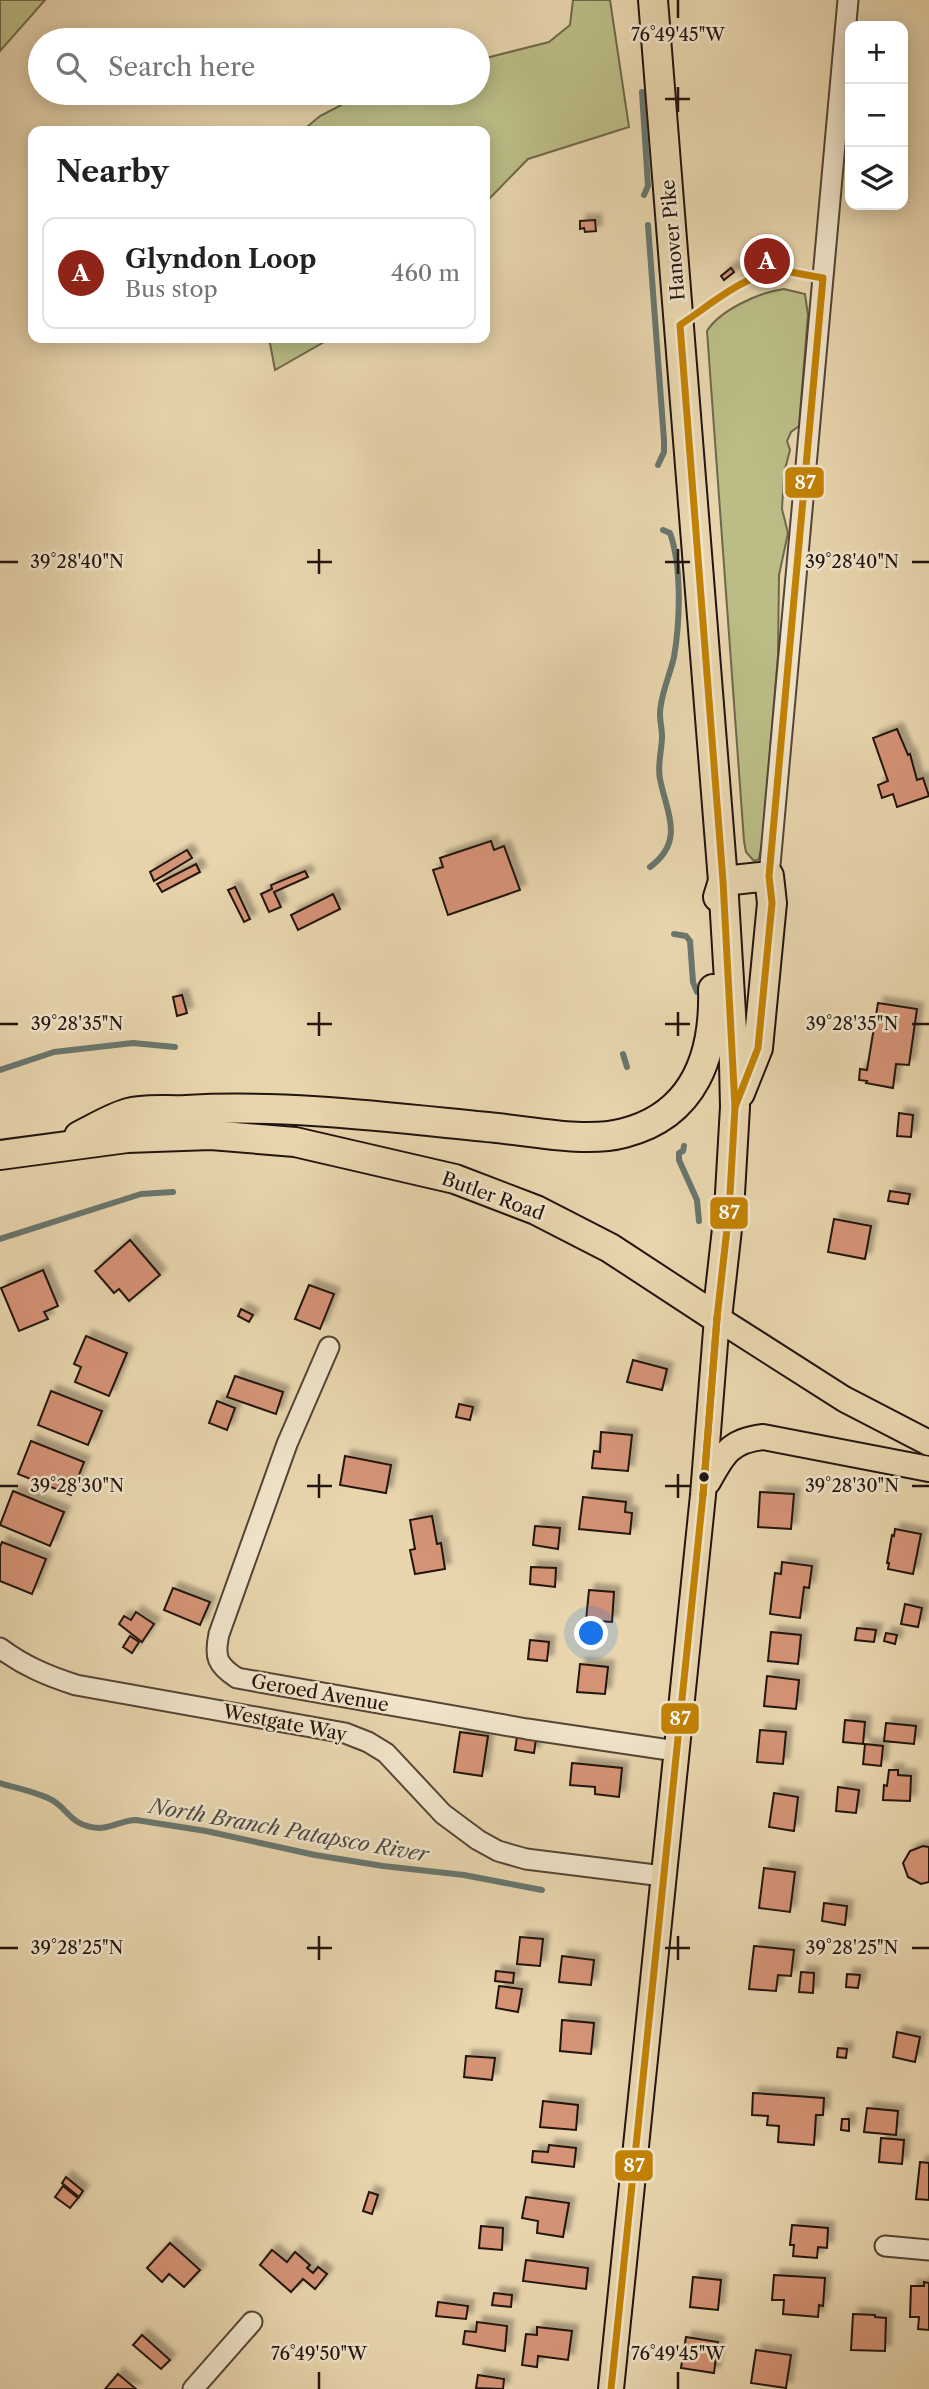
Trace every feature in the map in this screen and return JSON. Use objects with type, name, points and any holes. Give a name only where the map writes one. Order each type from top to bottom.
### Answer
[{"type":"highway","name":"Hanover Pike","points":[[653,0],[723,881],[735,1107],[729,1211],[717,1318]]},
{"type":"highway","points":[[58,1146],[128,1113],[222,1108],[387,1117],[578,1136],[623,1133],[646,1126],[681,1100],[706,1059],[714,1012],[712,917],[723,881],[769,876],[772,903],[758,1048],[735,1107]]},
{"type":"highway","name":"Butler Road","points":[[0,1155],[127,1138],[211,1135],[283,1141],[455,1179],[536,1210],[610,1248],[717,1318]]},
{"type":"main road","name":"Butler Road","points":[[717,1318],[844,1399],[929,1443]]},
{"type":"main road","points":[[611,2389],[704,1489],[717,1318]]},
{"type":"main road","points":[[704,1489],[721,1459],[731,1448],[738,1442],[763,1437],[929,1469]]},
{"type":"street","points":[[769,876],[848,0]]},
{"type":"street","name":"Geroed Avenue","points":[[329,1347],[287,1444],[219,1634],[216,1650],[226,1671],[237,1678],[527,1729],[677,1740]]},
{"type":"street","name":"Westgate Way","points":[[0,1647],[18,1662],[76,1685],[345,1733],[386,1753],[443,1814],[498,1852],[526,1859],[663,1876]]},
{"type":"street","points":[[885,2246],[929,2250]]},
{"type":"street","points":[[193,2389],[252,2322]]},
{"type":"green space","points":[[0,0],[45,0],[0,51]]},
{"type":"green space","points":[[573,0],[610,0],[629,127],[528,159],[490,198],[490,126],[308,126],[341,105],[490,105],[490,57],[549,42],[570,25]]},
{"type":"green space","points":[[784,289],[805,294],[808,315],[799,426],[791,432],[787,441],[790,450],[784,473],[782,509],[788,533],[779,575],[778,655],[763,838],[759,859],[754,861],[746,852],[744,841],[707,331],[721,316],[741,303]]},
{"type":"green space","points":[[270,343],[322,343],[275,370]]},
{"type":"building","points":[[595,220],[596,231],[585,232],[584,228],[580,229],[580,221]]},
{"type":"building","points":[[731,268],[734,272],[724,280],[721,276]]},
{"type":"building","points":[[897,729],[908,755],[910,754],[917,780],[923,778],[929,796],[897,807],[893,794],[882,798],[878,785],[888,781],[873,738]]},
{"type":"building","points":[[491,841],[494,850],[504,846],[520,890],[448,915],[433,870],[443,867],[440,858]]},
{"type":"building","points":[[187,850],[192,858],[154,881],[150,872]]},
{"type":"building","points":[[196,864],[200,872],[162,892],[157,884]]},
{"type":"building","points":[[305,871],[308,877],[274,892],[281,907],[269,912],[261,894],[272,889],[271,885]]},
{"type":"building","points":[[235,887],[250,919],[244,922],[228,890]]},
{"type":"building","points":[[333,894],[340,909],[298,930],[291,915]]},
{"type":"building","points":[[182,995],[187,1013],[177,1016],[173,997]]},
{"type":"building","points":[[878,1003],[917,1009],[909,1065],[896,1064],[893,1088],[859,1080],[860,1069],[867,1070]]},
{"type":"building","points":[[899,1113],[913,1115],[911,1137],[897,1136]]},
{"type":"building","points":[[890,1191],[910,1194],[908,1204],[888,1201]]},
{"type":"building","points":[[834,1219],[871,1226],[865,1259],[828,1252]]},
{"type":"building","points":[[130,1240],[160,1275],[129,1301],[119,1289],[114,1293],[95,1271]]},
{"type":"building","points":[[43,1270],[58,1306],[44,1312],[48,1319],[19,1331],[1,1288]]},
{"type":"building","points":[[309,1285],[334,1294],[320,1329],[295,1319]]},
{"type":"building","points":[[241,1309],[253,1315],[249,1322],[238,1316]]},
{"type":"building","points":[[86,1336],[127,1353],[109,1396],[75,1382],[81,1367],[74,1364]]},
{"type":"building","points":[[633,1360],[667,1369],[662,1390],[627,1382]]},
{"type":"building","points":[[235,1376],[283,1392],[276,1414],[227,1397]]},
{"type":"building","points":[[51,1391],[102,1411],[88,1445],[38,1425]]},
{"type":"building","points":[[217,1401],[235,1408],[227,1430],[209,1423]]},
{"type":"building","points":[[459,1404],[473,1407],[470,1420],[456,1417]]},
{"type":"building","points":[[601,1432],[632,1435],[628,1471],[592,1468],[594,1451],[600,1452]]},
{"type":"building","points":[[31,1441],[84,1462],[71,1495],[18,1474]]},
{"type":"building","points":[[345,1456],[391,1465],[386,1493],[340,1485]]},
{"type":"building","points":[[13,1491],[64,1512],[50,1546],[0,1525]]},
{"type":"building","points":[[760,1492],[794,1494],[791,1529],[758,1527]]},
{"type":"building","points":[[583,1497],[626,1502],[625,1512],[632,1513],[630,1534],[579,1529]]},
{"type":"building","points":[[432,1516],[437,1544],[441,1543],[445,1569],[415,1574],[410,1550],[415,1549],[410,1520]]},
{"type":"building","points":[[535,1526],[560,1528],[558,1549],[533,1545]]},
{"type":"building","points":[[895,1529],[921,1534],[913,1574],[888,1569]]},
{"type":"building","points":[[2,1542],[46,1559],[32,1594],[0,1581]]},
{"type":"building","points":[[782,1562],[812,1566],[809,1588],[804,1587],[800,1618],[770,1614],[775,1573],[781,1574]]},
{"type":"building","points":[[531,1567],[556,1568],[555,1587],[530,1584]]},
{"type":"building","points":[[173,1588],[210,1602],[200,1625],[164,1610]]},
{"type":"building","points":[[589,1590],[614,1592],[612,1622],[586,1620]]},
{"type":"building","points":[[905,1604],[922,1608],[918,1627],[901,1624]]},
{"type":"building","points":[[136,1612],[154,1624],[142,1642],[119,1624],[124,1616],[131,1620]]},
{"type":"building","points":[[857,1628],[876,1630],[874,1642],[855,1640]]},
{"type":"building","points":[[771,1632],[801,1635],[798,1664],[768,1661]]},
{"type":"building","points":[[886,1633],[897,1635],[895,1644],[884,1641]]},
{"type":"building","points":[[130,1636],[139,1642],[132,1653],[123,1647]]},
{"type":"building","points":[[530,1640],[549,1642],[547,1661],[528,1659]]},
{"type":"building","points":[[580,1664],[608,1667],[605,1694],[577,1692]]},
{"type":"building","points":[[767,1676],[799,1680],[796,1709],[764,1706]]},
{"type":"building","points":[[845,1720],[865,1722],[863,1744],[843,1742]]},
{"type":"building","points":[[886,1723],[916,1726],[914,1744],[884,1741]]},
{"type":"building","points":[[760,1730],[786,1732],[783,1764],[757,1762]]},
{"type":"building","points":[[460,1732],[488,1736],[482,1776],[454,1772]]},
{"type":"building","points":[[517,1737],[536,1739],[534,1753],[515,1750]]},
{"type":"building","points":[[865,1744],[883,1746],[881,1766],[863,1764]]},
{"type":"building","points":[[572,1763],[622,1768],[619,1797],[595,1794],[595,1787],[570,1785]]},
{"type":"building","points":[[889,1770],[898,1770],[898,1775],[911,1776],[910,1801],[883,1800]]},
{"type":"building","points":[[838,1787],[859,1790],[856,1813],[836,1811]]},
{"type":"building","points":[[774,1793],[798,1797],[794,1831],[769,1827]]},
{"type":"building","points":[[923,1846],[929,1847],[929,1882],[921,1884],[908,1877],[903,1863],[910,1851]]},
{"type":"building","points":[[764,1868],[795,1872],[790,1912],[759,1908]]},
{"type":"building","points":[[824,1903],[847,1906],[845,1925],[822,1921]]},
{"type":"building","points":[[520,1937],[543,1939],[540,1966],[517,1964]]},
{"type":"building","points":[[754,1946],[794,1950],[791,1976],[778,1975],[776,1991],[749,1989]]},
{"type":"building","points":[[562,1956],[594,1960],[591,1985],[559,1982]]},
{"type":"building","points":[[496,1971],[514,1973],[513,1983],[495,1981]]},
{"type":"building","points":[[801,1972],[814,1973],[813,1993],[799,1992]]},
{"type":"building","points":[[847,1974],[860,1975],[858,1988],[846,1987]]},
{"type":"building","points":[[499,1986],[522,1989],[518,2012],[496,2008]]},
{"type":"building","points":[[562,2020],[594,2023],[591,2054],[560,2051]]},
{"type":"building","points":[[897,2032],[920,2037],[915,2062],[893,2057]]},
{"type":"building","points":[[838,2048],[847,2049],[846,2058],[837,2057]]},
{"type":"building","points":[[466,2056],[495,2058],[492,2080],[464,2077]]},
{"type":"building","points":[[753,2093],[824,2098],[823,2115],[816,2115],[814,2145],[778,2142],[779,2126],[767,2125],[768,2116],[752,2115]]},
{"type":"building","points":[[543,2101],[578,2105],[576,2130],[540,2127]]},
{"type":"building","points":[[867,2108],[898,2111],[896,2135],[864,2132]]},
{"type":"building","points":[[842,2119],[849,2119],[849,2131],[841,2130]]},
{"type":"building","points":[[881,2138],[904,2140],[902,2164],[879,2162]]},
{"type":"building","points":[[549,2145],[576,2148],[574,2167],[532,2162],[533,2151],[548,2152]]},
{"type":"building","points":[[920,2162],[929,2163],[929,2200],[916,2199]]},
{"type":"building","points":[[66,2177],[83,2191],[79,2197],[62,2183]]},
{"type":"building","points":[[63,2186],[78,2198],[70,2208],[55,2197]]},
{"type":"building","points":[[369,2192],[378,2195],[372,2214],[363,2211]]},
{"type":"building","points":[[526,2197],[569,2203],[563,2237],[537,2233],[538,2221],[522,2218]]},
{"type":"building","points":[[792,2225],[828,2228],[827,2248],[818,2247],[817,2258],[793,2256],[794,2245],[790,2245]]},
{"type":"building","points":[[481,2226],[503,2228],[502,2250],[479,2248]]},
{"type":"building","points":[[170,2243],[200,2270],[184,2287],[169,2274],[162,2282],[147,2268]]},
{"type":"building","points":[[272,2250],[287,2262],[295,2252],[310,2265],[307,2268],[313,2273],[318,2267],[327,2274],[315,2289],[303,2279],[291,2292],[260,2265]]},
{"type":"building","points":[[526,2260],[588,2268],[586,2289],[523,2281]]},
{"type":"building","points":[[774,2275],[825,2278],[823,2306],[819,2305],[818,2317],[783,2314],[784,2300],[772,2300]]},
{"type":"building","points":[[693,2277],[721,2280],[718,2310],[690,2307]]},
{"type":"building","points":[[924,2282],[929,2283],[929,2330],[918,2329],[919,2317],[910,2317],[911,2286],[924,2286]]},
{"type":"building","points":[[494,2293],[512,2295],[511,2307],[492,2305]]},
{"type":"building","points":[[438,2302],[468,2306],[466,2319],[436,2316]]},
{"type":"building","points":[[853,2314],[886,2318],[885,2351],[851,2350]]},
{"type":"building","points":[[477,2322],[507,2326],[505,2351],[463,2344],[465,2331],[476,2332]]},
{"type":"building","points":[[537,2327],[572,2331],[568,2360],[538,2356],[537,2367],[522,2365],[526,2334],[537,2335]]},
{"type":"building","points":[[142,2335],[170,2360],[161,2369],[133,2345]]},
{"type":"building","points":[[686,2337],[718,2342],[714,2373],[681,2368]]},
{"type":"building","points":[[756,2350],[791,2355],[786,2388],[751,2383]]},
{"type":"building","points":[[118,2374],[136,2389],[105,2389]]},
{"type":"building","points":[[478,2375],[504,2379],[503,2389],[476,2388]]},
{"type":"waterway","points":[[642,92],[648,186],[644,195]]},
{"type":"waterway","points":[[648,225],[664,440],[664,452],[658,465]]},
{"type":"waterway","points":[[650,867],[667,847],[671,826],[659,774],[662,736],[660,707],[674,657],[679,595],[674,547],[670,533],[663,530]]},
{"type":"waterway","points":[[674,934],[686,936],[690,941],[693,982],[697,992]]},
{"type":"waterway","points":[[0,1070],[54,1052],[133,1043],[175,1047]]},
{"type":"waterway","points":[[623,1054],[627,1067]]},
{"type":"waterway","points":[[684,1146],[679,1153],[679,1160],[697,1200],[699,1221]]},
{"type":"waterway","points":[[0,1239],[141,1194],[173,1192]]},
{"type":"waterway","name":"North Branch Patapsco River","points":[[0,1783],[48,1798],[75,1820],[89,1827],[104,1828],[136,1820],[206,1831],[315,1855],[464,1875],[542,1890]]},
{"type":"transit line","name":"87","points":[[785,271],[823,278],[769,876],[772,903],[758,1048],[735,1107],[723,881],[680,325],[743,283],[785,271]]},
{"type":"transit line","name":"87","points":[[717,1318],[729,1211],[735,1107]]},
{"type":"transit line","name":"87","points":[[703,1495],[717,1318]]},
{"type":"transit line","name":"87","points":[[703,1495],[717,1318]]},
{"type":"transit line","name":"87","points":[[611,2389],[703,1495]]},
{"type":"place","name":"Glyndon Loop","points":[[767,261]]}]
